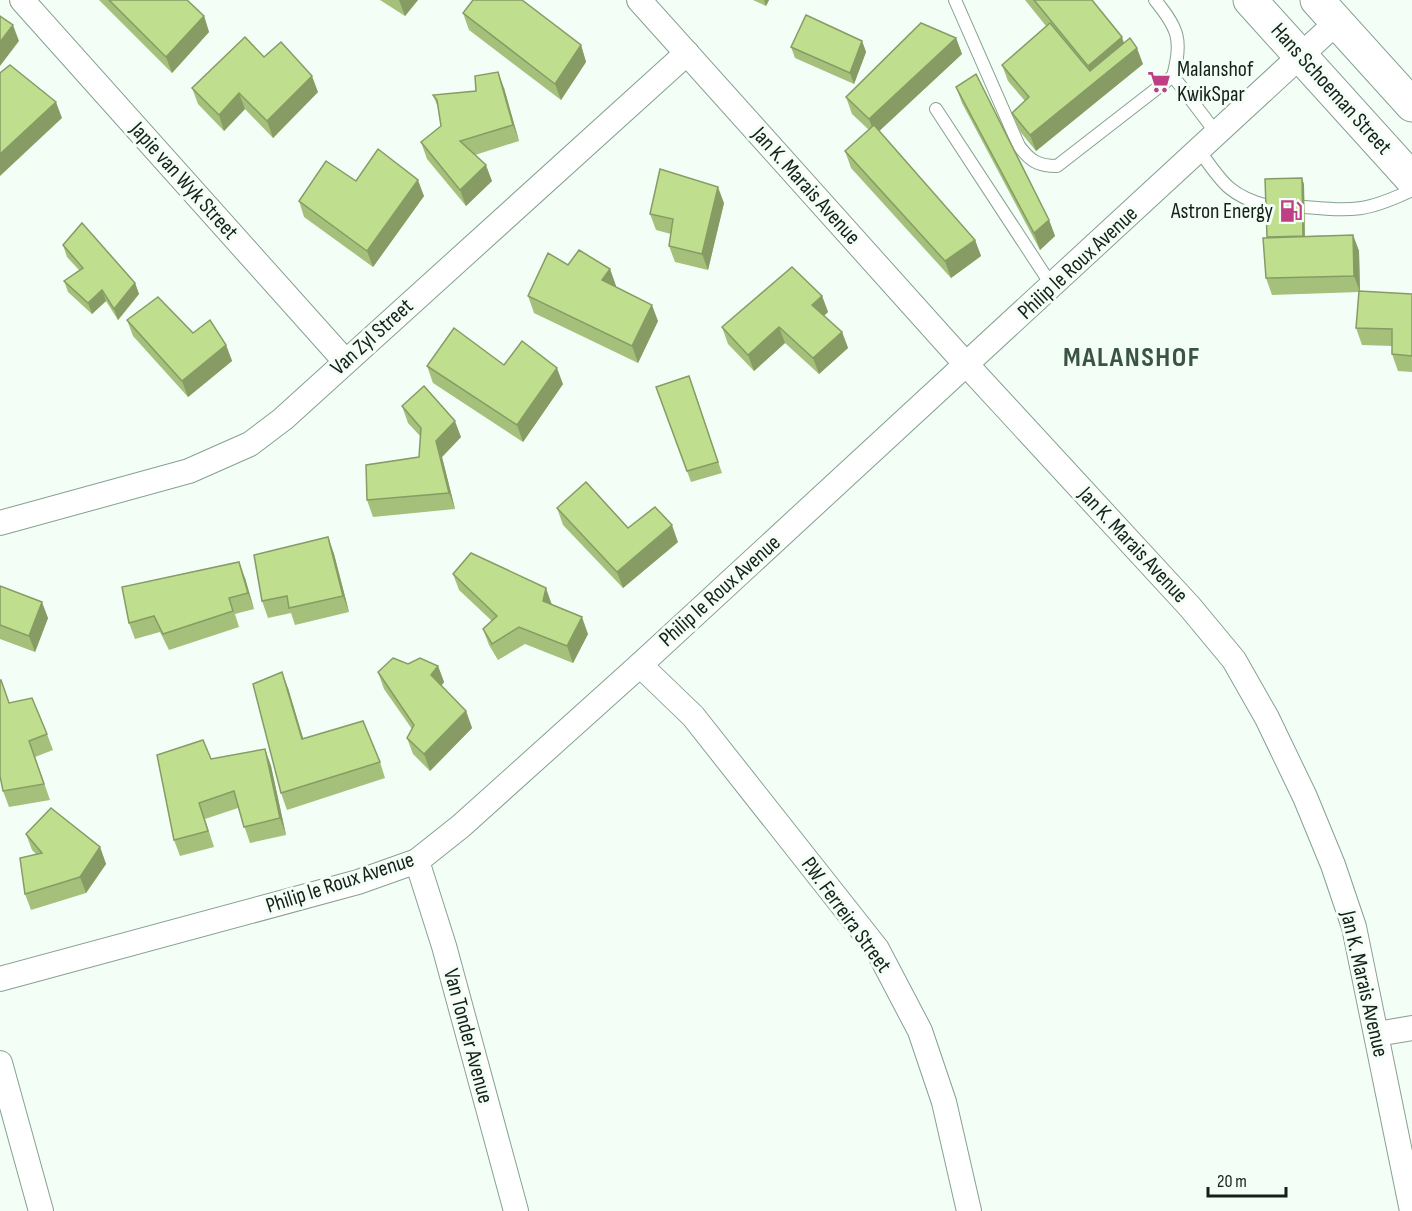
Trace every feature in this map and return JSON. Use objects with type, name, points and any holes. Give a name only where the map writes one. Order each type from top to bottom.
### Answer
[{"type":"main road","name":"Hans Schoeman Street","points":[[1250,0],[1412,179]]},
{"type":"main road","points":[[1327,11],[1412,105]]},
{"type":"street","name":"Japie van Wyk Street","points":[[22,0],[345,361]]},
{"type":"street","name":"Jan K. Marais Avenue","points":[[639,0],[967,365],[1190,606],[1234,660],[1267,718],[1333,865],[1354,927],[1412,1211]]},
{"type":"street","name":"Philip le Roux Avenue","points":[[0,980],[358,882],[417,861],[461,826],[640,665],[1301,56],[1327,11]]},
{"type":"street","name":"Van Zyl Street","points":[[0,523],[189,471],[250,444],[283,419],[687,53]]},
{"type":"street","name":"P.W. Ferreira Street","points":[[640,665],[693,716],[877,950],[920,1031],[944,1102],[969,1211]]},
{"type":"street","name":"Van Tonder Avenue","points":[[417,861],[444,946],[516,1211]]},
{"type":"street","points":[[1377,1034],[1412,1028]]},
{"type":"street","points":[[0,1063],[41,1211]]},
{"type":"lane","points":[[955,0],[1019,146],[1029,159],[1041,166],[1057,166],[1173,76],[1179,39],[1172,21],[1160,2]]},
{"type":"lane","points":[[1173,76],[1217,134]]},
{"type":"lane","points":[[936,109],[1052,286]]},
{"type":"lane","points":[[1200,150],[1229,189],[1248,201],[1268,206]]},
{"type":"lane","points":[[1304,207],[1361,210],[1372,208],[1412,190]]},
{"type":"building","points":[[109,0],[187,0],[204,16],[166,57]]},
{"type":"building","points":[[473,0],[522,0],[581,45],[555,84],[463,13]]},
{"type":"building","points":[[1034,0],[1092,0],[1122,37],[1088,66]]},
{"type":"building","points":[[806,15],[862,41],[850,73],[791,47]]},
{"type":"building","points":[[0,16],[13,25],[0,42]]},
{"type":"building","points":[[921,23],[956,38],[869,119],[846,97]]},
{"type":"building","points":[[1050,23],[1090,71],[1130,38],[1137,48],[1030,135],[1012,113],[1029,97],[1002,65]]},
{"type":"building","points":[[245,37],[264,57],[281,42],[312,76],[267,121],[239,93],[219,115],[192,88]]},
{"type":"building","points":[[10,65],[56,102],[0,154],[0,73]]},
{"type":"building","points":[[498,72],[513,125],[460,141],[486,165],[460,190],[421,142],[441,126],[437,100],[433,95],[476,91],[475,76]]},
{"type":"building","points":[[976,74],[1049,220],[1034,233],[956,87]]},
{"type":"building","points":[[874,125],[975,240],[945,261],[845,151]]},
{"type":"building","points":[[378,149],[418,180],[367,251],[299,201],[326,161],[356,181]]},
{"type":"building","points":[[660,169],[718,187],[702,254],[669,246],[673,219],[650,214]]},
{"type":"building","points":[[1302,178],[1303,236],[1267,237],[1265,179]]},
{"type":"building","points":[[82,223],[135,283],[114,309],[102,290],[88,303],[64,281],[83,268],[63,245]]},
{"type":"building","points":[[1353,235],[1354,276],[1266,278],[1263,238]]},
{"type":"building","points":[[579,250],[610,269],[602,280],[652,305],[632,346],[528,296],[548,253],[568,265]]},
{"type":"building","points":[[792,267],[822,296],[812,305],[842,332],[813,358],[779,327],[748,355],[722,327]]},
{"type":"building","points":[[1359,291],[1412,294],[1412,356],[1392,354],[1392,329],[1356,328]]},
{"type":"building","points":[[158,297],[193,333],[210,320],[226,345],[182,381],[127,320]]},
{"type":"building","points":[[454,328],[504,365],[522,341],[557,368],[517,425],[427,366]]},
{"type":"building","points":[[689,376],[718,462],[687,471],[656,387]]},
{"type":"building","points":[[424,386],[455,421],[436,441],[449,493],[367,500],[366,465],[419,457],[421,428],[402,406]]},
{"type":"building","points":[[586,482],[628,528],[655,507],[672,525],[617,572],[557,508]]},
{"type":"building","points":[[328,537],[343,596],[289,608],[287,596],[262,601],[254,555]]},
{"type":"building","points":[[471,553],[546,588],[543,601],[582,617],[567,646],[519,627],[492,644],[483,629],[497,616],[453,574]]},
{"type":"building","points":[[239,562],[248,593],[229,598],[233,611],[163,634],[154,616],[129,623],[122,587]]},
{"type":"building","points":[[0,586],[42,602],[29,636],[0,625]]},
{"type":"building","points":[[393,658],[408,664],[420,658],[438,666],[431,675],[466,711],[424,754],[407,738],[414,725],[378,672]]},
{"type":"building","points":[[282,672],[302,739],[363,721],[380,762],[281,793],[253,684]]},
{"type":"building","points":[[0,680],[9,703],[32,698],[47,734],[29,741],[44,784],[3,791],[0,776]]},
{"type":"building","points":[[203,740],[211,759],[265,749],[280,818],[244,827],[234,791],[199,803],[208,831],[174,840],[157,755]]},
{"type":"building","points":[[51,808],[100,847],[80,877],[25,894],[20,858],[42,853],[26,834]]},
{"type":"place","name":"Malanshof KwikSpar","points":[[1159,82]]},
{"type":"place","name":"Astron Energy","points":[[1291,211]]},
{"type":"district","name":"MALANSHOF","points":[[1132,357]]}]
